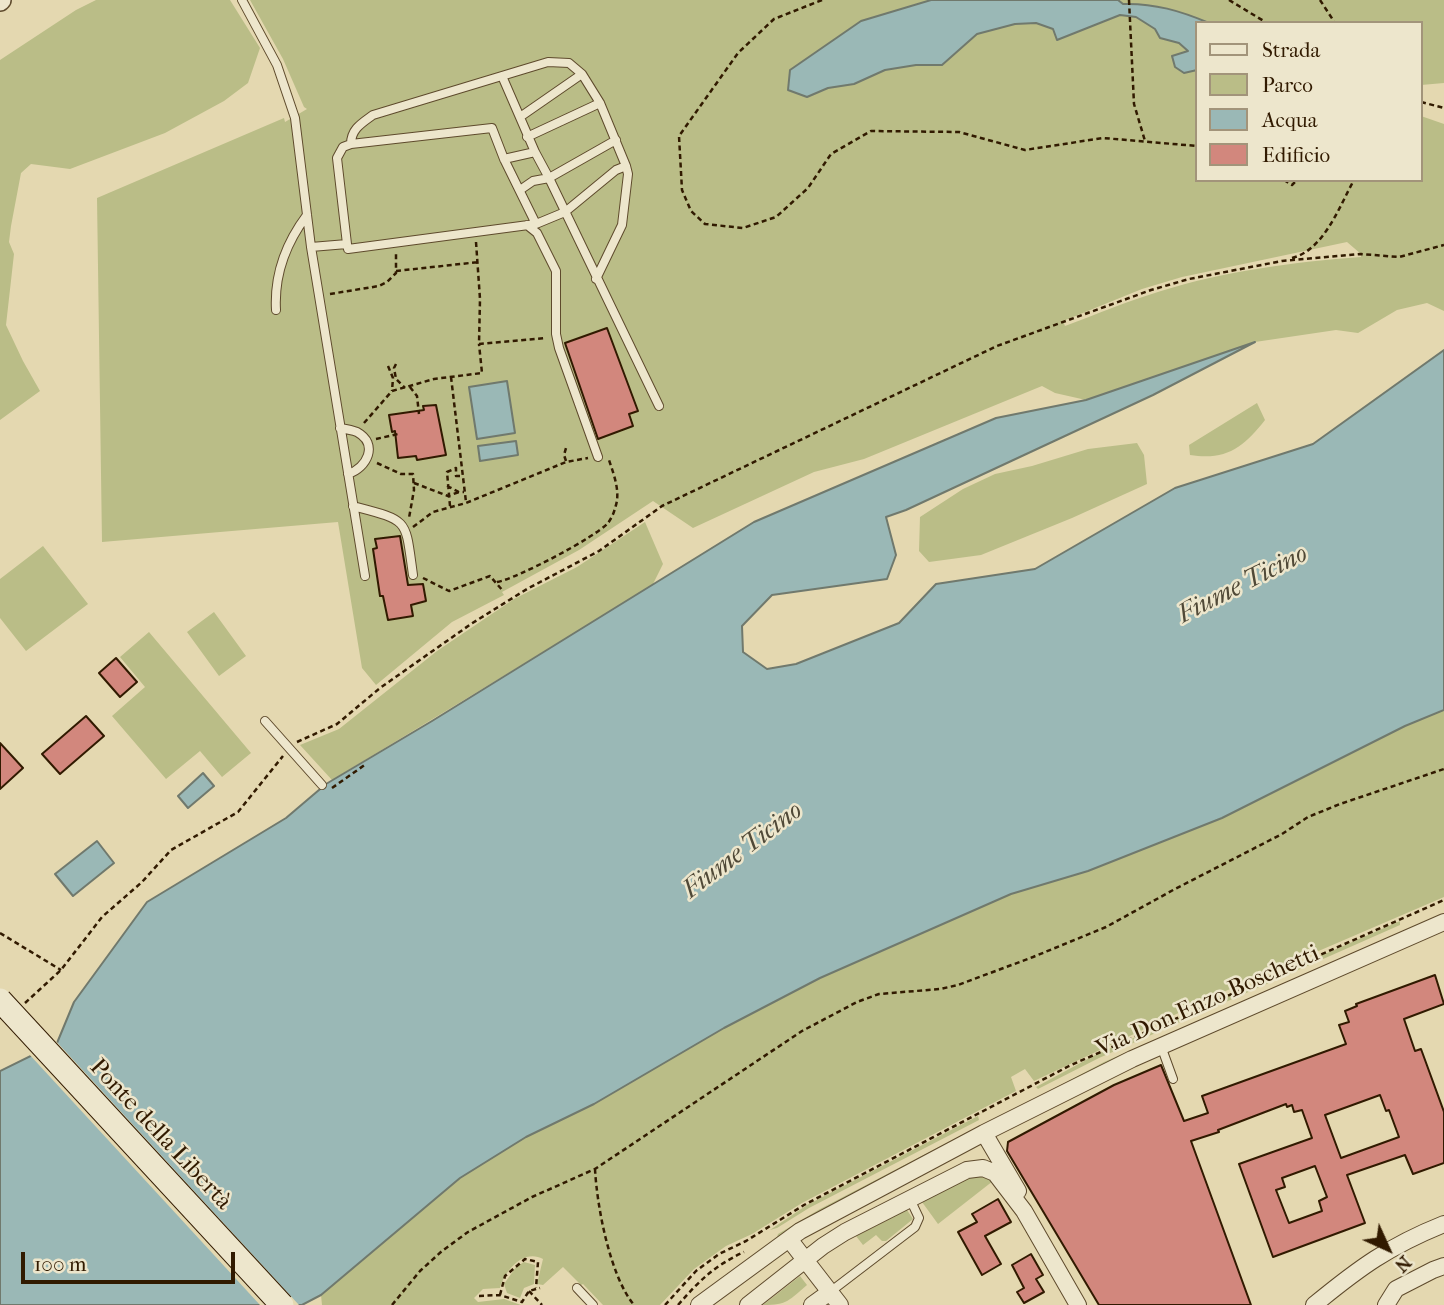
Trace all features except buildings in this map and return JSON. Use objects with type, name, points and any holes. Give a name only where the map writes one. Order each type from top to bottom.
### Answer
[{"type":"main road","name":"Ponte della Libertà","points":[[0,1000],[282,1305]]},
{"type":"street","name":"Via Don Enzo Boschetti","points":[[699,1305],[789,1239],[988,1131],[1161,1046],[1444,922]]},
{"type":"street","points":[[988,1131],[1018,1190],[1024,1211]]},
{"type":"street","points":[[748,1305],[845,1232],[967,1170],[982,1168],[995,1173],[1024,1211],[1078,1305]]},
{"type":"street","points":[[1314,1305],[1359,1268],[1393,1246],[1444,1224]]},
{"type":"street","points":[[789,1239],[835,1298],[812,1305]]},
{"type":"street","points":[[1386,1305],[1396,1289],[1444,1266]]},
{"type":"lane","points":[[242,0],[278,65],[295,118],[311,247],[365,576]]},
{"type":"lane","points":[[351,144],[351,136],[355,130],[373,116],[502,76],[559,61],[569,63],[582,74],[600,103],[628,174],[622,225],[596,279]]},
{"type":"lane","points":[[520,117],[582,74]]},
{"type":"lane","points":[[502,76],[527,136],[659,405]]},
{"type":"lane","points":[[527,136],[600,103]]},
{"type":"lane","points":[[348,247],[337,158],[343,147],[492,128],[520,190],[532,225],[556,271],[557,337],[598,457]]},
{"type":"lane","points":[[520,190],[533,181],[549,178],[616,140]]},
{"type":"lane","points":[[504,159],[535,152]]},
{"type":"lane","points":[[311,247],[395,243],[532,225],[565,212],[616,170],[626,166]]},
{"type":"lane","points":[[276,310],[275,291],[279,271],[296,230],[307,215]]},
{"type":"lane","points":[[340,428],[357,432],[367,444],[367,459],[363,466],[348,474]]},
{"type":"lane","points":[[353,506],[398,520],[407,531],[413,575]]},
{"type":"lane","points":[[265,721],[326,787]]},
{"type":"lane","points":[[1161,1046],[1173,1079]]},
{"type":"lane","points":[[835,1298],[915,1227],[919,1218],[910,1199]]},
{"type":"lane","points":[[577,1288],[593,1305]]},
{"type":"path","points":[[822,0],[774,19],[738,53],[679,136],[682,190],[691,211],[705,224],[743,228],[776,217],[808,188],[831,154],[871,131],[959,132],[1025,150],[1103,138],[1196,146]]},
{"type":"path","points":[[1129,0],[1134,104],[1145,141]]},
{"type":"path","points":[[1229,0],[1265,21]]},
{"type":"path","points":[[1320,0],[1334,21]]},
{"type":"path","points":[[1423,103],[1444,108]]},
{"type":"path","points":[[24,1004],[61,970],[102,917],[142,882],[170,850],[238,812],[292,744],[337,724],[380,688],[471,624],[527,589],[599,551],[662,506],[997,346],[1151,290],[1189,279],[1300,256],[1315,244],[1329,226],[1353,182]]},
{"type":"path","points":[[357,432],[392,391],[434,379],[482,373],[479,344],[479,262],[474,232]]},
{"type":"path","points":[[395,243],[397,271]]},
{"type":"path","points":[[1282,261],[1362,254],[1399,257],[1444,245]]},
{"type":"path","points":[[319,296],[379,286],[397,271],[479,262]]},
{"type":"path","points":[[479,344],[557,337]]},
{"type":"path","points":[[397,364],[394,368],[396,378],[405,388]]},
{"type":"path","points":[[388,366],[392,370],[392,391]]},
{"type":"path","points":[[451,377],[463,476],[462,492],[466,503]]},
{"type":"path","points":[[410,387],[417,397],[419,414]]},
{"type":"path","points":[[367,444],[388,435],[398,434]]},
{"type":"path","points":[[566,448],[566,461]]},
{"type":"path","points":[[407,531],[433,512],[466,503],[566,461],[608,456],[615,479],[617,502],[607,524],[546,561],[508,580],[497,582]]},
{"type":"path","points":[[367,459],[401,474],[414,474],[407,531]]},
{"type":"path","points":[[451,507],[446,475],[456,468],[456,476],[463,476]]},
{"type":"path","points":[[414,483],[448,496],[462,492]]},
{"type":"path","points":[[447,486],[462,492]]},
{"type":"path","points":[[413,575],[449,591],[490,576],[503,591]]},
{"type":"path","points":[[326,787],[366,764]]},
{"type":"path","points":[[392,1305],[420,1271],[468,1232],[532,1197],[595,1169],[704,1099],[802,1031],[857,1002],[879,994],[958,985],[1033,957],[1106,928],[1175,888],[1282,834],[1308,817],[1444,769]]},
{"type":"path","points":[[1403,918],[1406,925]]},
{"type":"path","points":[[0,933],[61,970]]},
{"type":"path","points":[[1027,1088],[1031,1096]]},
{"type":"path","points":[[595,1169],[602,1221],[618,1280],[634,1305]]},
{"type":"path","points":[[479,1296],[500,1295],[522,1302],[529,1291],[538,1288],[538,1262],[526,1259],[505,1276],[500,1295]]},
{"type":"path","points":[[529,1291],[542,1305]]},
{"type":"green space","points":[[96,0],[230,0],[260,48],[248,83],[224,101],[165,133],[70,169],[31,164],[21,173],[9,242],[14,254],[6,325],[40,391],[0,420],[0,60],[76,10]]},
{"type":"green space","points":[[250,0],[1444,0],[1444,83],[1423,85],[1423,21],[1196,21],[1196,182],[1423,182],[1423,117],[1444,124],[1444,311],[1427,303],[1397,310],[1358,333],[1336,330],[1255,342],[1086,400],[1055,393],[1042,386],[864,459],[814,472],[693,528],[653,501],[579,550],[502,592],[504,595],[452,622],[376,685],[362,668],[338,522],[102,542],[97,198],[284,118],[285,122],[307,109],[283,59]],"holes":[[[1347,242],[1361,257],[1285,265],[1210,278],[1149,295],[1065,326],[1063,321],[1142,289],[1182,277]]]},
{"type":"green space","points":[[1257,403],[1265,420],[1242,445],[1214,456],[1190,455],[1189,445]]},
{"type":"green space","points":[[1137,443],[1144,455],[1147,484],[981,555],[929,562],[919,551],[920,517],[963,489],[995,474],[1088,449]]},
{"type":"green space","points":[[645,522],[663,564],[652,586],[332,780],[300,745],[339,729],[437,651],[514,599],[577,567]]},
{"type":"green space","points":[[43,546],[88,604],[26,651],[0,618],[0,579]]},
{"type":"green space","points":[[214,612],[246,656],[219,676],[187,632]]},
{"type":"green space","points":[[149,632],[251,753],[222,777],[200,751],[166,779],[112,716],[145,687],[120,657]]},
{"type":"green space","points":[[1444,710],[1444,897],[1221,993],[1034,1081],[1025,1069],[1011,1077],[1016,1091],[726,1246],[694,1269],[660,1305],[603,1305],[563,1267],[543,1285],[537,1284],[543,1259],[536,1256],[516,1263],[500,1288],[483,1289],[474,1298],[478,1302],[504,1299],[521,1305],[322,1305],[321,1295],[460,1178],[526,1137],[594,1104],[724,1028],[820,978],[1011,894],[1088,871],[1222,818],[1405,726]]},
{"type":"green space","points":[[1400,921],[1400,925],[1099,1058],[1038,1089],[1036,1087],[1097,1054]]},
{"type":"green space","points":[[1403,931],[1104,1064],[1046,1093],[1104,1062]]},
{"type":"green space","points":[[978,1116],[979,1120],[770,1230],[807,1205]]},
{"type":"green space","points":[[983,1124],[821,1211],[777,1237],[820,1209]]},
{"type":"green space","points":[[970,1177],[983,1177],[993,1181],[938,1224],[922,1202]]},
{"type":"green space","points":[[907,1210],[913,1219],[886,1241],[876,1235],[863,1245],[856,1236]]},
{"type":"green space","points":[[524,1262],[535,1265],[534,1284],[524,1288],[520,1298],[507,1293],[504,1284],[516,1267]]},
{"type":"green space","points":[[800,1276],[807,1285],[792,1298],[783,1303],[763,1305]]},
{"type":"water","points":[[931,0],[1118,0],[1123,4],[1167,9],[1204,21],[1196,21],[1196,70],[1184,73],[1175,67],[1172,56],[1188,51],[1179,43],[1160,38],[1155,29],[1136,17],[1120,15],[1057,40],[1053,29],[1036,23],[1015,24],[977,34],[942,65],[916,65],[885,70],[854,84],[828,88],[807,97],[788,90],[790,70],[861,21]]},
{"type":"water","name":"Fiume Ticino","points":[[1255,342],[1153,395],[886,517],[896,555],[887,579],[772,595],[742,626],[743,652],[767,669],[796,664],[899,623],[936,584],[1035,569],[1175,488],[1313,444],[1444,350],[1444,710],[1405,726],[1222,818],[1088,871],[1011,894],[820,978],[724,1028],[594,1104],[526,1137],[460,1178],[321,1295],[302,1305],[0,1305],[0,1071],[57,1043],[74,1002],[147,902],[286,818],[326,784],[754,522],[996,418],[1086,400]]},
{"type":"water","points":[[507,381],[515,433],[477,439],[469,387]]},
{"type":"water","points":[[516,441],[518,455],[480,461],[478,446]]},
{"type":"water","points":[[203,773],[214,786],[188,808],[178,796]]},
{"type":"water","points":[[97,841],[114,863],[73,896],[55,874]]},
{"type":"pier","points":[[54,1039],[299,1305],[260,1305],[28,1053]]}]
